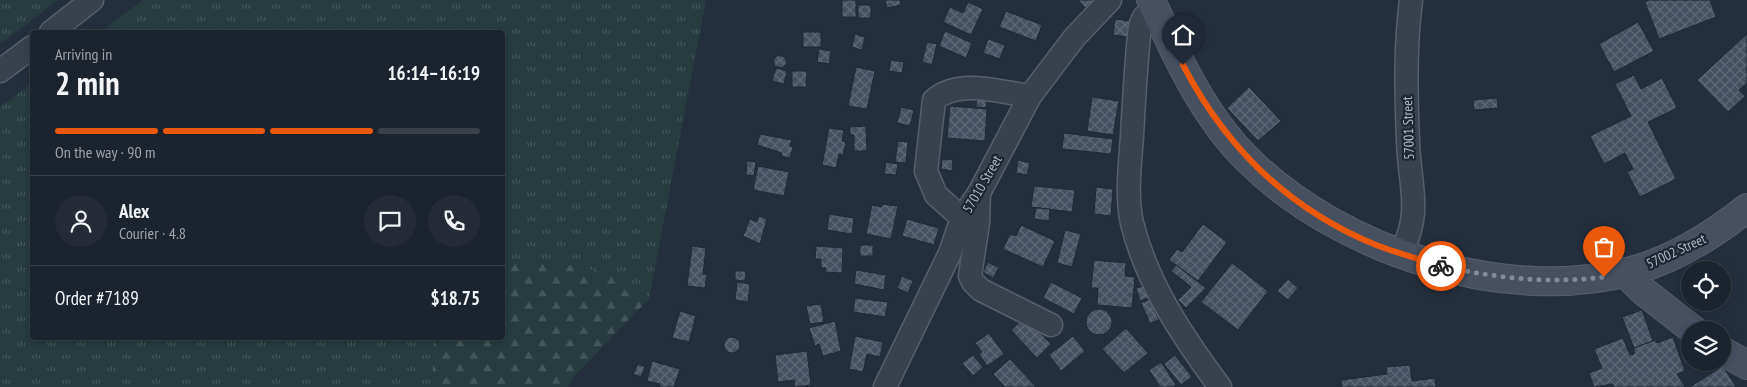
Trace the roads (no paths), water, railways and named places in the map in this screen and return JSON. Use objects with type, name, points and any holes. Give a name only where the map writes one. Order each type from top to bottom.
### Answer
[{"type":"street","points":[[54,30],[92,0]]},
{"type":"street","name":"57010 Street","points":[[886,387],[950,253],[962,218],[979,193],[1030,96],[1074,38],[1110,0]]},
{"type":"street","name":"57001 Street","points":[[1401,254],[1410,237],[1415,201],[1408,157],[1406,102],[1408,23],[1411,0]]},
{"type":"street","points":[[1153,4],[1140,26],[1130,156],[1129,200],[1132,222],[1143,257],[1176,326],[1220,387]]},
{"type":"street","name":"57002 Street","points":[[1153,4],[1207,108],[1247,159],[1291,198],[1375,244],[1401,254],[1457,269],[1525,281],[1570,281],[1624,272],[1687,249],[1747,208]]},
{"type":"street","points":[[0,71],[30,48]]},
{"type":"street","points":[[962,218],[936,195],[926,171],[934,100],[944,92],[954,88],[981,89],[1030,96]]},
{"type":"street","points":[[979,193],[978,222],[970,270],[973,282],[981,290],[1051,325]]},
{"type":"street","points":[[1624,272],[1642,290],[1682,321]]},
{"type":"street","points":[[1731,356],[1747,365]]}]
